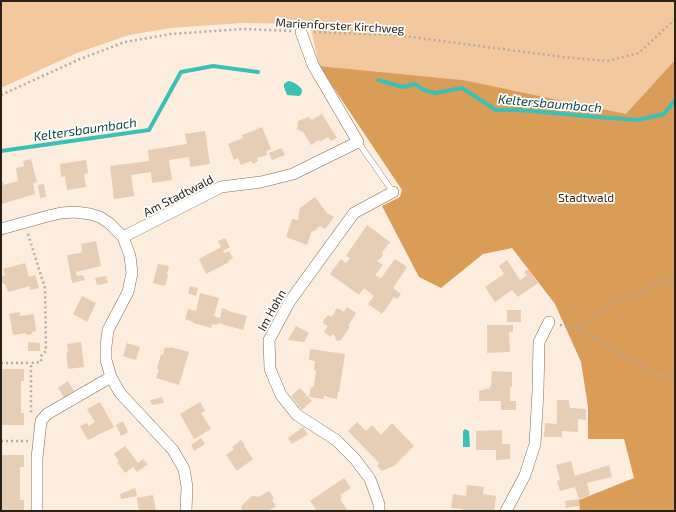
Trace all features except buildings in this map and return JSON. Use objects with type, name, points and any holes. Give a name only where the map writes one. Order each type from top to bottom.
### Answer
[{"type":"street","points":[[301,32],[313,64],[358,142]]},
{"type":"street","name":"Am Stadtwald","points":[[123,237],[221,187],[261,182],[294,174],[358,142]]},
{"type":"street","name":"Im Hohn","points":[[379,511],[379,504],[370,479],[355,459],[336,440],[297,415],[281,395],[270,369],[269,340],[290,301],[354,213],[393,192]]},
{"type":"street","points":[[1,230],[61,214],[75,212],[100,217],[123,237],[130,256],[132,273],[128,292],[108,330],[106,360],[111,377],[120,393],[173,450],[184,469],[187,487],[186,511]]},
{"type":"street","points":[[506,511],[525,475],[534,444],[540,342],[549,322]]},
{"type":"street","points":[[37,511],[37,458],[40,421],[48,414],[111,377]]},
{"type":"lane","points":[[358,142],[393,192]]},
{"type":"path","name":"Marienforster Kirchweg","points":[[1,95],[80,59],[125,42],[171,34],[244,29],[396,35],[564,57],[607,61],[639,53],[675,19]]},
{"type":"path","points":[[1,363],[41,362],[41,356],[46,351],[45,288],[25,223]]},
{"type":"path","points":[[576,328],[614,302],[675,278]]},
{"type":"path","points":[[549,322],[576,328],[656,374],[675,377]]},
{"type":"path","points":[[31,363],[31,418],[40,421]]},
{"type":"path","points":[[1,441],[39,441]]},
{"type":"shaded area","points":[[1,1],[675,1],[675,60],[626,115],[463,80],[319,66],[310,24],[242,23],[171,28],[129,35],[77,53],[1,88]]},
{"type":"green space","name":"Stadtwald","points":[[675,60],[675,511],[580,511],[579,500],[634,478],[624,439],[588,439],[588,407],[581,362],[555,304],[512,248],[483,254],[441,288],[419,277],[382,206],[400,197],[402,190],[319,66],[463,80],[626,114]]},
{"type":"water","points":[[288,81],[301,88],[302,92],[300,96],[287,95],[284,84]]},
{"type":"water","points":[[465,429],[469,431],[470,447],[463,447],[463,431]]},
{"type":"waterway","name":"Keltersbaumbach","points":[[1,151],[149,130],[181,72],[213,66],[258,72]]},
{"type":"waterway","name":"Keltersbaumbach","points":[[378,80],[403,87],[415,84],[424,90],[435,93],[462,88],[496,110],[519,110],[638,120],[664,114],[675,100]]}]
